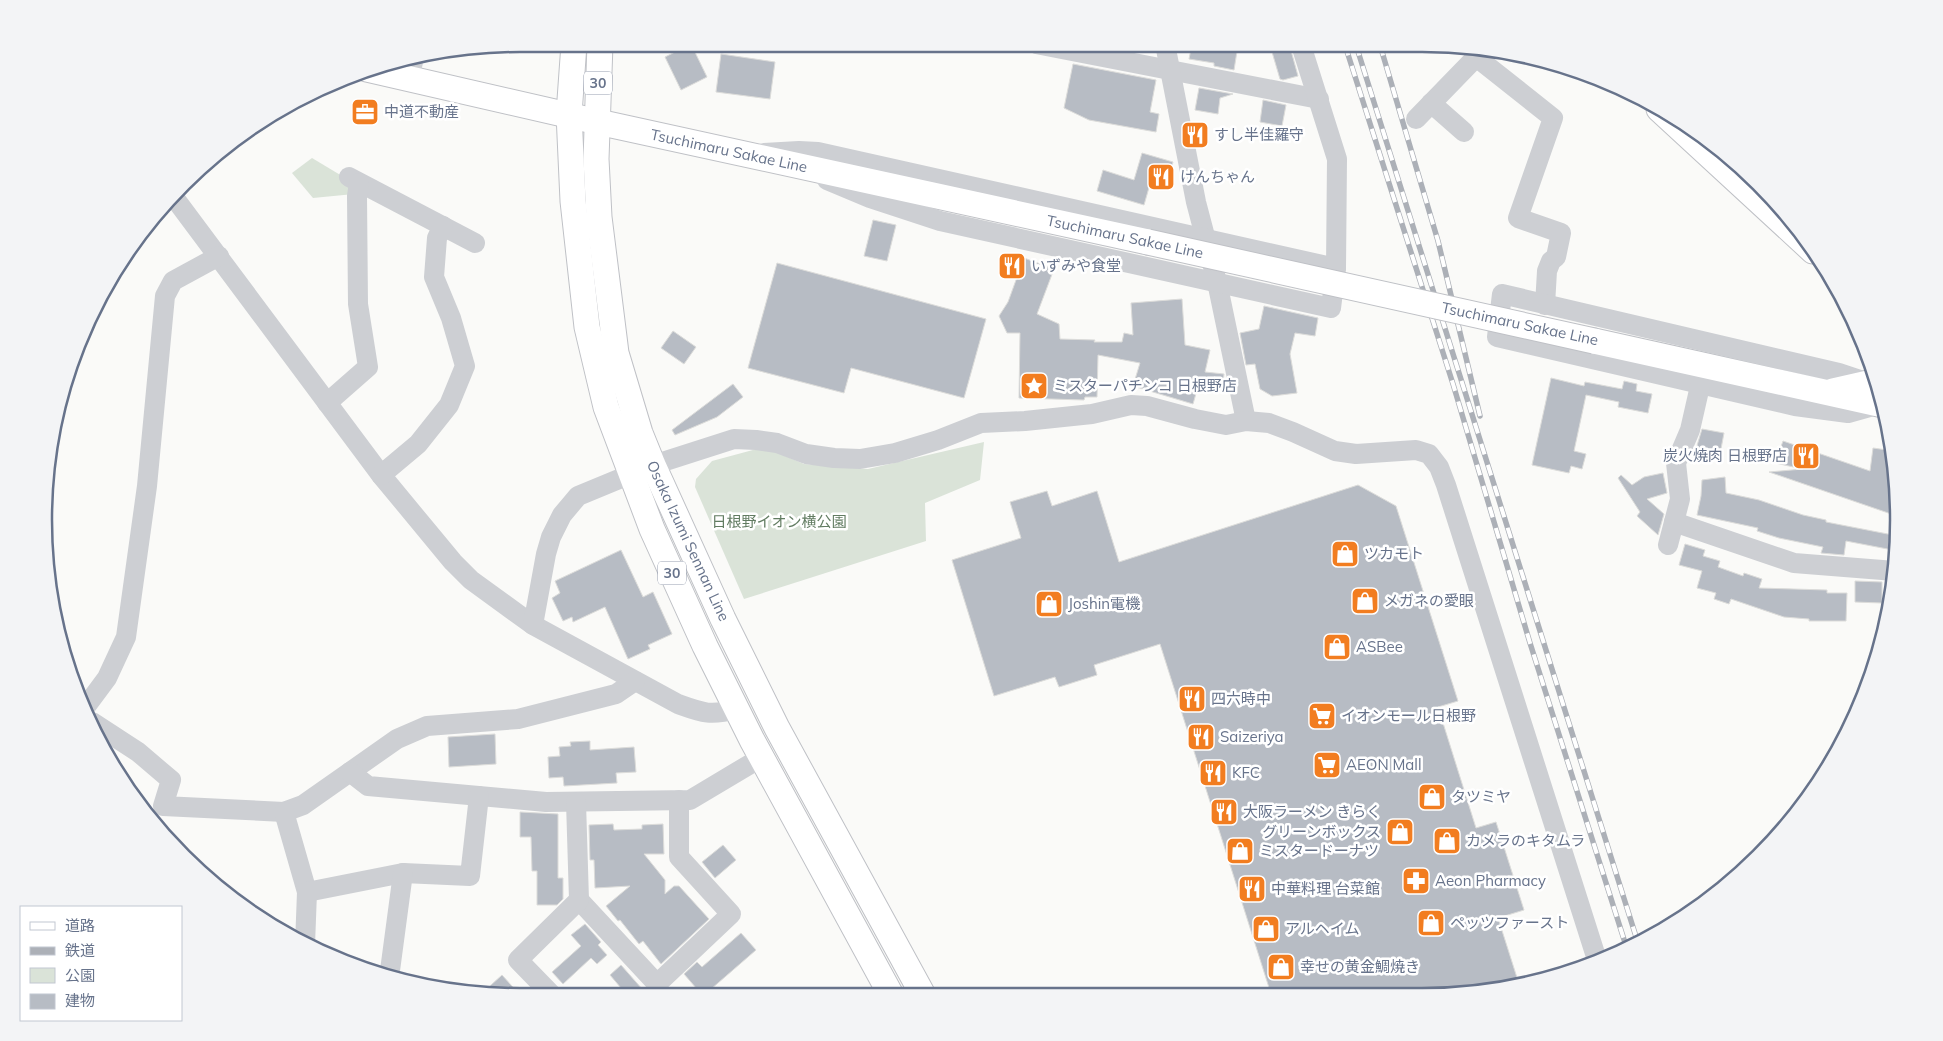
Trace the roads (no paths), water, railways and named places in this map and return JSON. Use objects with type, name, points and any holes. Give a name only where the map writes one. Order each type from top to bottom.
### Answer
[{"type":"main road","name":"Osaka Izumi Sennan Line","points":[[573,52],[569,114],[574,210],[587,327],[606,407],[723,619],[777,728],[919,988]]},
{"type":"main road","name":"Osaka Izumi Sennan Line","points":[[600,52],[596,159],[600,217],[616,353],[640,433],[641,469],[652,529],[705,646],[762,758],[887,988]]},
{"type":"main road","name":"Tsuchimaru Sakae Line","points":[[394,70],[411,70],[598,122],[1828,392],[1873,393]]},
{"type":"street","points":[[1076,52],[1319,99]]},
{"type":"street","points":[[1166,52],[1196,202],[1217,282],[1246,421]]},
{"type":"street","points":[[786,163],[870,198],[940,221],[1331,308],[1336,268],[1337,160],[1303,52]]},
{"type":"street","points":[[1416,119],[1476,56]]},
{"type":"street","points":[[1484,57],[1554,118],[1518,218],[1561,233],[1556,257],[1551,261],[1547,271],[1545,305]]},
{"type":"street","points":[[1431,103],[1464,132]]},
{"type":"street","points":[[745,154],[799,151],[818,152],[1336,268]]},
{"type":"street","points":[[327,403],[368,366],[358,304],[357,196],[354,180],[475,243]]},
{"type":"street","points":[[178,203],[380,475],[465,574],[533,625],[678,704],[701,713],[718,714],[737,709]]},
{"type":"street","points":[[380,475],[418,444],[449,405],[465,366],[451,318],[434,277],[437,238],[443,226]]},
{"type":"street","points":[[89,702],[107,678],[126,638],[147,486],[165,296],[173,281],[219,256]]},
{"type":"street","points":[[1873,391],[1839,373],[1502,294],[1496,337],[1700,386],[1795,406],[1848,412],[1874,395]]},
{"type":"street","points":[[1668,545],[1680,499],[1676,463],[1690,430],[1700,386]]},
{"type":"street","points":[[533,625],[546,554],[556,525],[578,496],[641,469],[734,439],[777,443],[806,454],[834,458],[860,458],[895,453],[938,440],[981,422],[1025,421],[1092,414],[1131,405],[1147,406],[1226,425],[1246,421],[1277,426],[1335,451],[1356,454],[1416,450],[1429,454],[1440,467],[1468,547],[1596,955]]},
{"type":"street","points":[[1674,522],[1794,563],[1887,570]]},
{"type":"street","points":[[102,728],[138,752],[171,780],[162,806],[284,812],[303,805],[397,739],[427,726],[518,719],[616,694],[636,681]]},
{"type":"street","points":[[350,772],[368,786],[546,802],[690,800],[762,758]]},
{"type":"street","points":[[307,892],[402,873],[470,876],[479,796]]},
{"type":"street","points":[[655,988],[731,914],[679,857],[680,800]]},
{"type":"street","points":[[576,802],[579,900],[651,988]]},
{"type":"street","points":[[284,812],[307,892],[305,936]]},
{"type":"street","points":[[391,970],[402,873]]},
{"type":"street","points":[[545,988],[518,960],[579,900]]},
{"type":"railway","points":[[1347,52],[1453,384],[1530,643],[1625,942]]},
{"type":"railway","points":[[1358,52],[1636,936]]},
{"type":"railway","points":[[1382,52],[1438,241],[1480,416]]},
{"type":"place","name":"中道不動産","points":[[365,112]]},
{"type":"place","name":"すし半佳羅守","points":[[1195,135]]},
{"type":"place","name":"けんちゃん","points":[[1161,177]]},
{"type":"place","name":"いずみや食堂","points":[[1012,266]]},
{"type":"place","name":"ミスターパチンコ 日根野店","points":[[1034,386]]},
{"type":"place","name":"炭火焼肉 日根野店","points":[[1806,456]]},
{"type":"place","name":"ツカモト","points":[[1345,554]]},
{"type":"place","name":"メガネの愛眼","points":[[1365,601]]},
{"type":"place","name":"Joshin電機","points":[[1049,604]]},
{"type":"place","name":"ASBee","points":[[1337,647]]},
{"type":"place","name":"四六時中","points":[[1192,699]]},
{"type":"place","name":"イオンモール日根野","points":[[1322,716]]},
{"type":"place","name":"Saizeriya","points":[[1201,737]]},
{"type":"place","name":"AEON Mall","points":[[1327,765]]},
{"type":"place","name":"KFC","points":[[1213,773]]},
{"type":"place","name":"タツミヤ","points":[[1432,797]]},
{"type":"place","name":"大阪ラーメン きらく","points":[[1224,812]]},
{"type":"place","name":"グリーンボックス","points":[[1400,832]]},
{"type":"place","name":"カメラのキタムラ","points":[[1447,841]]},
{"type":"place","name":"ミスタードーナツ","points":[[1240,851]]},
{"type":"place","name":"Aeon Pharmacy","points":[[1416,881]]},
{"type":"place","name":"中華料理 台菜館","points":[[1252,889]]},
{"type":"place","name":"ペッツファースト","points":[[1431,923]]},
{"type":"place","name":"アルヘイム","points":[[1266,929]]},
{"type":"place","name":"幸せの黄金鯛焼き","points":[[1281,967]]},
{"type":"park label","name":"日根野イオン横公園","points":[[779,522]]}]
